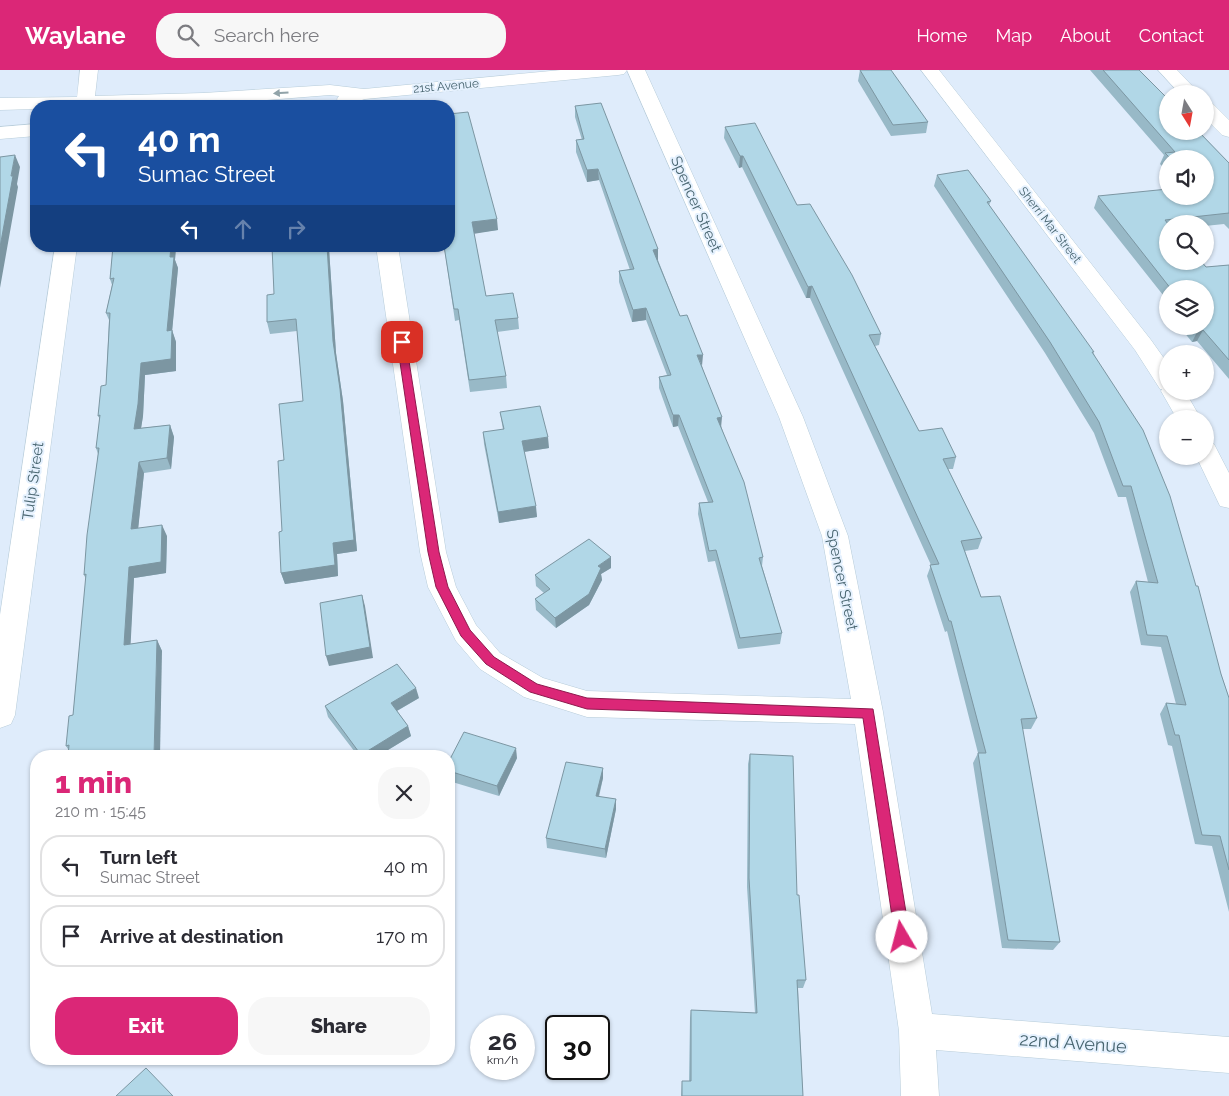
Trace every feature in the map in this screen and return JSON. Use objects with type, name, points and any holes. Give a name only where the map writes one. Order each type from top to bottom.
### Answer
[{"type":"street","points":[[86,100],[89,70]]},
{"type":"street","name":"21st Avenue","points":[[174,100],[330,90],[364,92],[618,70]]},
{"type":"street","name":"Spencer Street","points":[[636,70],[791,417],[835,536],[868,712],[917,1031],[920,1096]]},
{"type":"street","name":"Sherri Mar Street","points":[[930,70],[1143,345],[1159,369]]},
{"type":"street","points":[[1167,70],[1182,85]]},
{"type":"street","name":"21st Avenue","points":[[342,100],[364,92]]},
{"type":"street","points":[[196,100],[203,99]]},
{"type":"street","name":"21st Avenue","points":[[0,104],[30,109]]},
{"type":"street","points":[[0,110],[30,110]]},
{"type":"street","points":[[0,124],[30,113]]},
{"type":"street","points":[[1214,116],[1229,131]]},
{"type":"street","points":[[0,133],[30,130]]},
{"type":"street","name":"Tulip Street","points":[[0,715],[65,252]]},
{"type":"street","points":[[388,252],[433,552],[442,587],[466,633],[490,661],[534,688],[587,704],[868,712]]},
{"type":"street","points":[[1212,465],[1229,498]]},
{"type":"street","name":"22nd Avenue","points":[[917,1031],[1229,1056]]},
{"type":"building","points":[[860,70],[891,70],[928,122],[893,125]]},
{"type":"building","points":[[1103,70],[1139,70],[1159,90],[1159,134]]},
{"type":"building","points":[[601,103],[658,249],[653,250],[680,316],[687,315],[703,355],[697,355],[722,417],[717,418],[744,482],[763,557],[759,558],[782,633],[740,638],[716,550],[709,551],[699,503],[713,502],[679,415],[673,415],[659,377],[671,375],[646,308],[633,310],[619,271],[634,269],[598,169],[587,170],[576,140],[584,139],[575,106]]},
{"type":"building","points":[[468,112],[497,219],[472,222],[486,296],[513,293],[518,318],[495,320],[506,376],[469,380],[458,309],[454,309],[445,252],[455,252],[455,113]]},
{"type":"building","points":[[755,123],[797,205],[810,204],[852,275],[881,334],[869,335],[919,431],[942,428],[956,457],[943,459],[982,538],[961,541],[981,597],[1000,596],[1037,718],[1021,719],[1060,942],[1008,940],[978,753],[986,753],[951,621],[949,621],[930,565],[939,564],[812,286],[808,287],[743,156],[740,156],[725,127]]},
{"type":"building","points":[[1164,140],[1207,140],[1229,163],[1229,213],[1159,215],[1159,270],[1214,270],[1214,266],[1229,265],[1229,360],[1207,335],[1214,335],[1214,280],[1164,280],[1098,196],[1159,190],[1159,205],[1214,205],[1214,150],[1173,150]]},
{"type":"building","points":[[15,155],[11,176],[13,176],[0,247],[0,157]]},
{"type":"building","points":[[968,170],[991,201],[987,202],[1094,352],[1092,352],[1143,430],[1170,496],[1196,586],[1198,586],[1229,698],[1229,870],[1220,836],[1202,835],[1179,735],[1175,735],[1166,703],[1186,705],[1167,636],[1147,635],[1136,581],[1158,583],[1131,486],[1123,486],[1099,422],[1050,342],[937,175]]},
{"type":"building","points":[[112,252],[170,252],[170,257],[174,257],[167,331],[172,330],[171,359],[141,363],[134,429],[170,425],[167,458],[139,462],[131,529],[162,525],[161,562],[129,567],[124,645],[157,640],[154,750],[69,750],[69,745],[66,746],[69,716],[73,715],[86,574],[84,575],[87,535],[99,448],[96,448],[101,386],[106,385],[110,313],[106,313],[114,278],[110,279]]},
{"type":"building","points":[[272,252],[327,252],[333,341],[340,389],[354,540],[333,543],[335,565],[281,573],[279,532],[282,531],[278,461],[284,460],[279,404],[303,401],[296,319],[267,322],[267,295],[274,294]]},
{"type":"building","points":[[540,406],[548,437],[522,441],[536,506],[498,512],[483,432],[504,429],[500,412]]},
{"type":"building","points":[[589,539],[611,557],[598,566],[601,568],[589,594],[555,618],[535,599],[550,589],[535,575]]},
{"type":"building","points":[[362,595],[370,647],[326,656],[320,603]]},
{"type":"building","points":[[397,664],[416,688],[391,703],[408,726],[369,750],[357,750],[325,706]]},
{"type":"building","points":[[464,732],[516,748],[497,786],[455,773],[455,750]]},
{"type":"building","points":[[750,754],[793,756],[797,895],[799,895],[806,980],[797,980],[803,1096],[682,1096],[682,1081],[691,1081],[691,1010],[757,1013],[749,878]]},
{"type":"building","points":[[566,762],[603,768],[596,796],[616,799],[605,849],[546,838]]},
{"type":"building","points":[[146,1068],[173,1096],[116,1096]]},
{"type":"route","points":[[402,342],[433,552],[442,587],[466,633],[490,661],[534,688],[587,704],[868,712],[902,937]]}]
